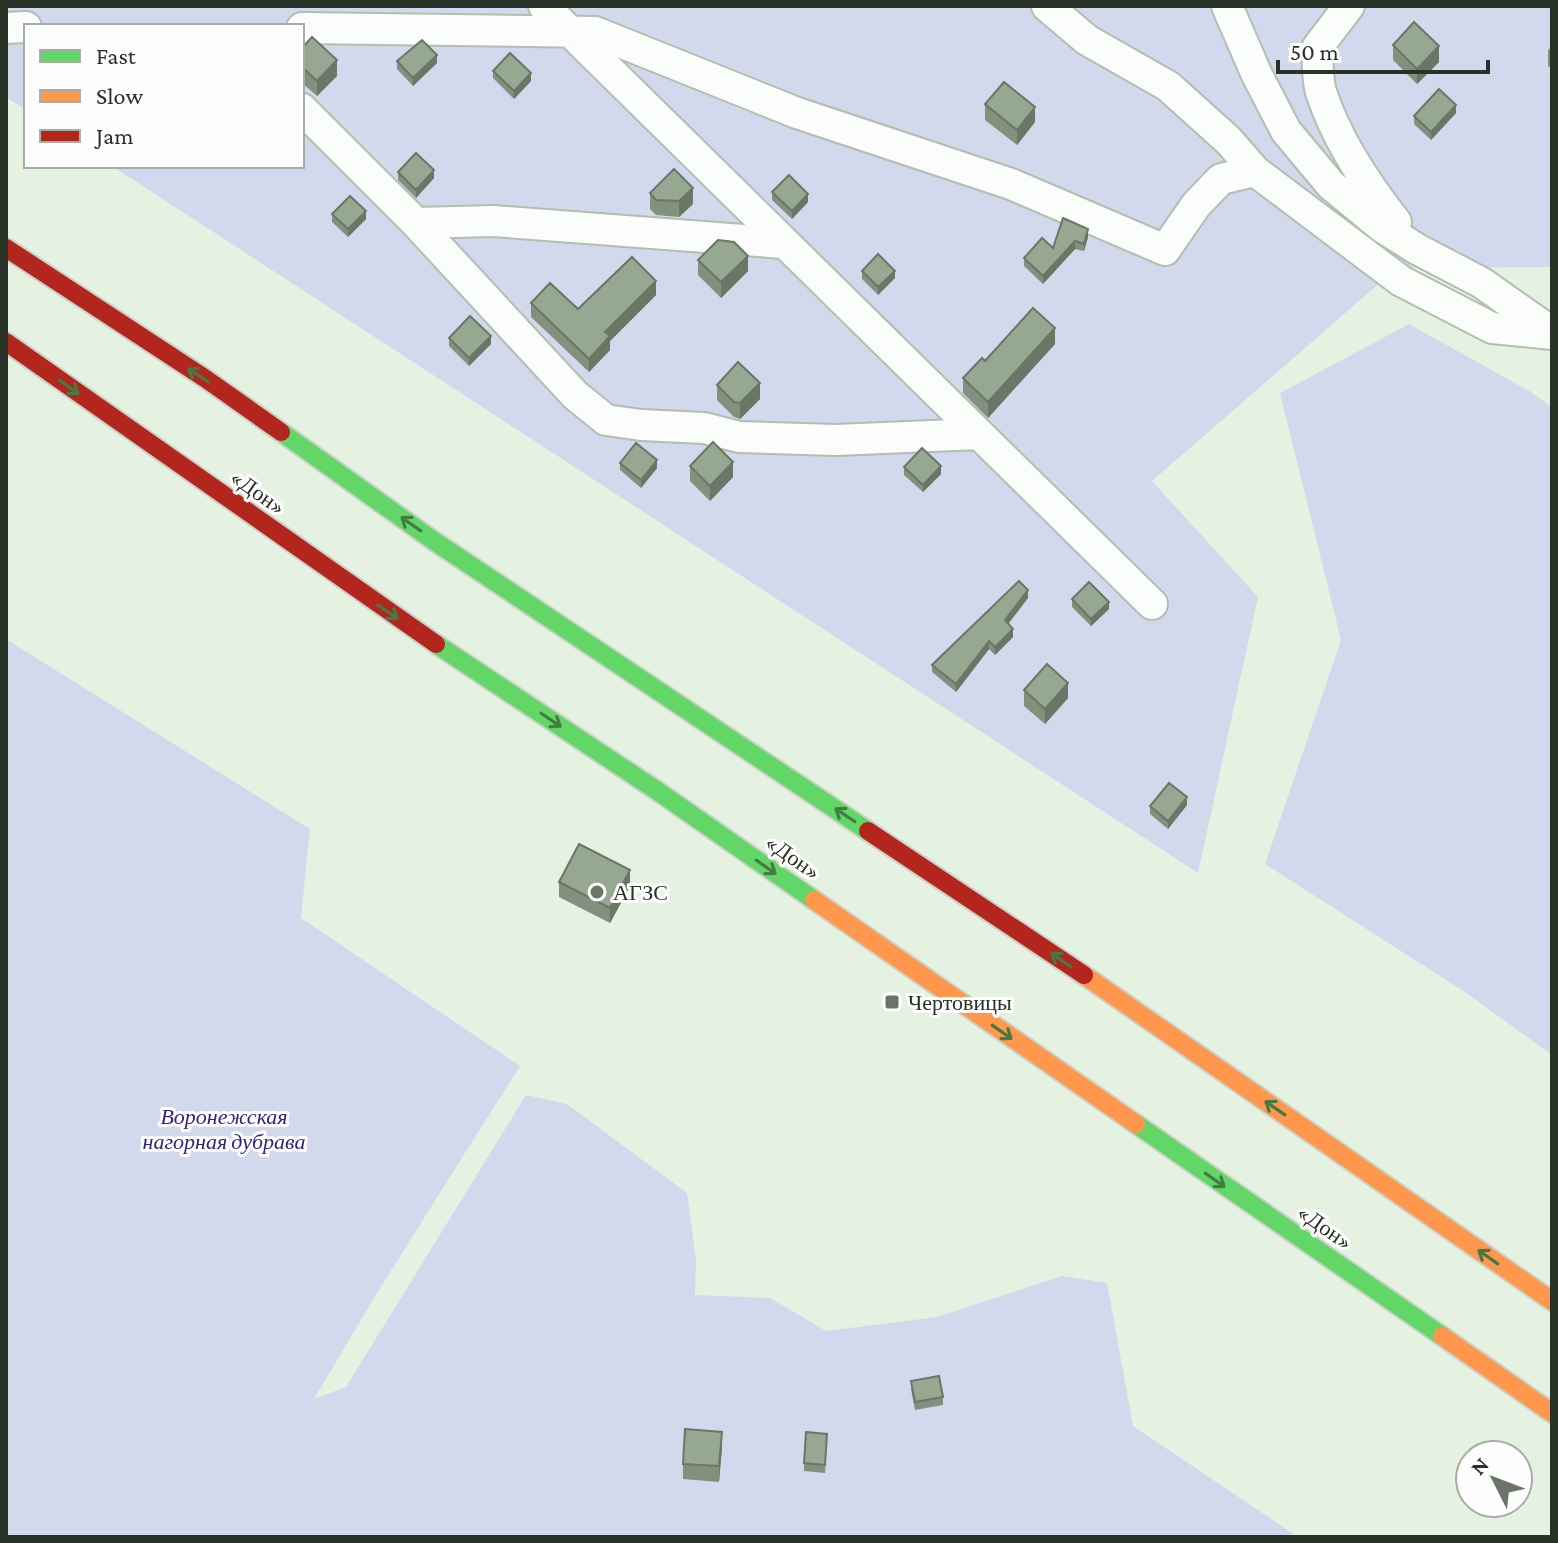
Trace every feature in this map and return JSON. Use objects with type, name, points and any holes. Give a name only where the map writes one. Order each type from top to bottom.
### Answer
[{"type":"highway","points":[[6,248],[206,379],[455,555],[1096,983],[1552,1301]]},
{"type":"highway","name":"«Дон»","points":[[6,342],[392,615],[656,790],[1552,1413]]},
{"type":"street","points":[[544,6],[1152,604]]},
{"type":"street","points":[[1047,6],[1087,40],[1168,86],[1229,141],[1255,171],[1401,281],[1492,328],[1552,333]]},
{"type":"street","points":[[1227,6],[1286,131],[1331,185],[1382,227],[1482,283],[1552,333]]},
{"type":"street","points":[[1349,6],[1317,48],[1320,90],[1372,191],[1417,249]]},
{"type":"street","points":[[304,28],[595,32],[797,113],[1011,184],[1165,250],[1196,205],[1221,179],[1255,171]]},
{"type":"street","points":[[304,111],[416,223],[575,395],[606,420],[704,428],[739,437],[836,440],[979,434]]},
{"type":"street","points":[[416,223],[493,221],[784,243]]},
{"type":"green space","points":[[6,6],[1552,6],[1552,267],[1397,268],[1152,481],[1258,597],[1198,873],[115,168],[304,168],[304,24],[24,24],[24,109],[6,97]]},
{"type":"green space","points":[[1409,324],[1531,392],[1552,407],[1552,1055],[1465,992],[1265,864],[1341,640],[1280,393]]},
{"type":"green space","name":"Воронежская нагорная дубрава","points":[[6,639],[310,829],[301,918],[520,1066],[314,1399],[346,1387],[526,1095],[567,1104],[687,1193],[696,1259],[695,1295],[770,1298],[826,1331],[937,1317],[1062,1276],[1107,1283],[1133,1426],[1298,1537],[6,1537]]},
{"type":"building","points":[[1414,22],[1439,46],[1417,69],[1393,45]]},
{"type":"building","points":[[312,37],[337,60],[317,81],[304,69],[304,46]]},
{"type":"building","points":[[422,40],[437,55],[413,78],[397,61]]},
{"type":"building","points":[[510,53],[531,73],[514,91],[493,71]]},
{"type":"building","points":[[1004,82],[1035,107],[1017,130],[985,104]]},
{"type":"building","points":[[1439,89],[1456,105],[1431,132],[1414,116]]},
{"type":"building","points":[[416,153],[434,170],[416,190],[398,172]]},
{"type":"building","points":[[674,169],[693,188],[679,201],[656,200],[650,193]]},
{"type":"building","points":[[789,175],[808,194],[792,211],[772,192]]},
{"type":"building","points":[[350,196],[366,211],[348,229],[332,214]]},
{"type":"building","points":[[1063,218],[1088,229],[1084,244],[1075,241],[1043,276],[1024,258],[1042,238],[1053,248]]},
{"type":"building","points":[[718,240],[734,242],[748,256],[721,282],[698,260]]},
{"type":"building","points":[[878,254],[895,271],[878,287],[862,271]]},
{"type":"building","points":[[632,257],[656,281],[605,332],[610,336],[589,359],[531,303],[550,283],[578,309]]},
{"type":"building","points":[[1033,308],[1055,328],[988,402],[963,378],[982,358],[985,361]]},
{"type":"building","points":[[470,316],[491,336],[469,358],[449,338]]},
{"type":"building","points":[[738,362],[760,383],[740,403],[734,402],[717,385]]},
{"type":"building","points":[[713,442],[733,462],[710,486],[690,466]]},
{"type":"building","points":[[636,443],[657,460],[641,480],[620,463]]},
{"type":"building","points":[[922,448],[941,466],[923,485],[904,467]]},
{"type":"building","points":[[1019,581],[1028,590],[1005,620],[1013,629],[995,647],[989,641],[956,684],[932,665]]},
{"type":"building","points":[[1089,582],[1109,602],[1091,619],[1072,599]]},
{"type":"building","points":[[1047,664],[1068,683],[1045,709],[1024,690]]},
{"type":"building","points":[[1169,783],[1187,797],[1168,821],[1150,806]]},
{"type":"building","points":[[579,844],[630,870],[610,908],[559,882]]},
{"type":"building","points":[[939,1376],[943,1397],[915,1402],[911,1381]]},
{"type":"building","points":[[685,1429],[722,1432],[719,1466],[683,1464]]},
{"type":"building","points":[[806,1432],[827,1434],[825,1465],[804,1463]]},
{"type":"traffic: fast","points":[[281,432],[434,541],[868,831]]},
{"type":"traffic: fast","points":[[436,644],[656,790],[814,900]]},
{"type":"traffic: fast","points":[[1136,1124],[1442,1336]]},
{"type":"traffic: slow","points":[[814,900],[1136,1124]]},
{"type":"traffic: slow","points":[[1084,975],[1552,1301]]},
{"type":"traffic: slow","points":[[1442,1336],[1552,1413]]},
{"type":"traffic: jam","points":[[6,248],[281,432]]},
{"type":"traffic: jam","points":[[6,342],[436,644]]},
{"type":"traffic: jam","points":[[868,831],[1084,975]]},
{"type":"place","name":"АГЗС","points":[[597,892]]},
{"type":"place","name":"Чертовицы","points":[[892,1002]]}]
